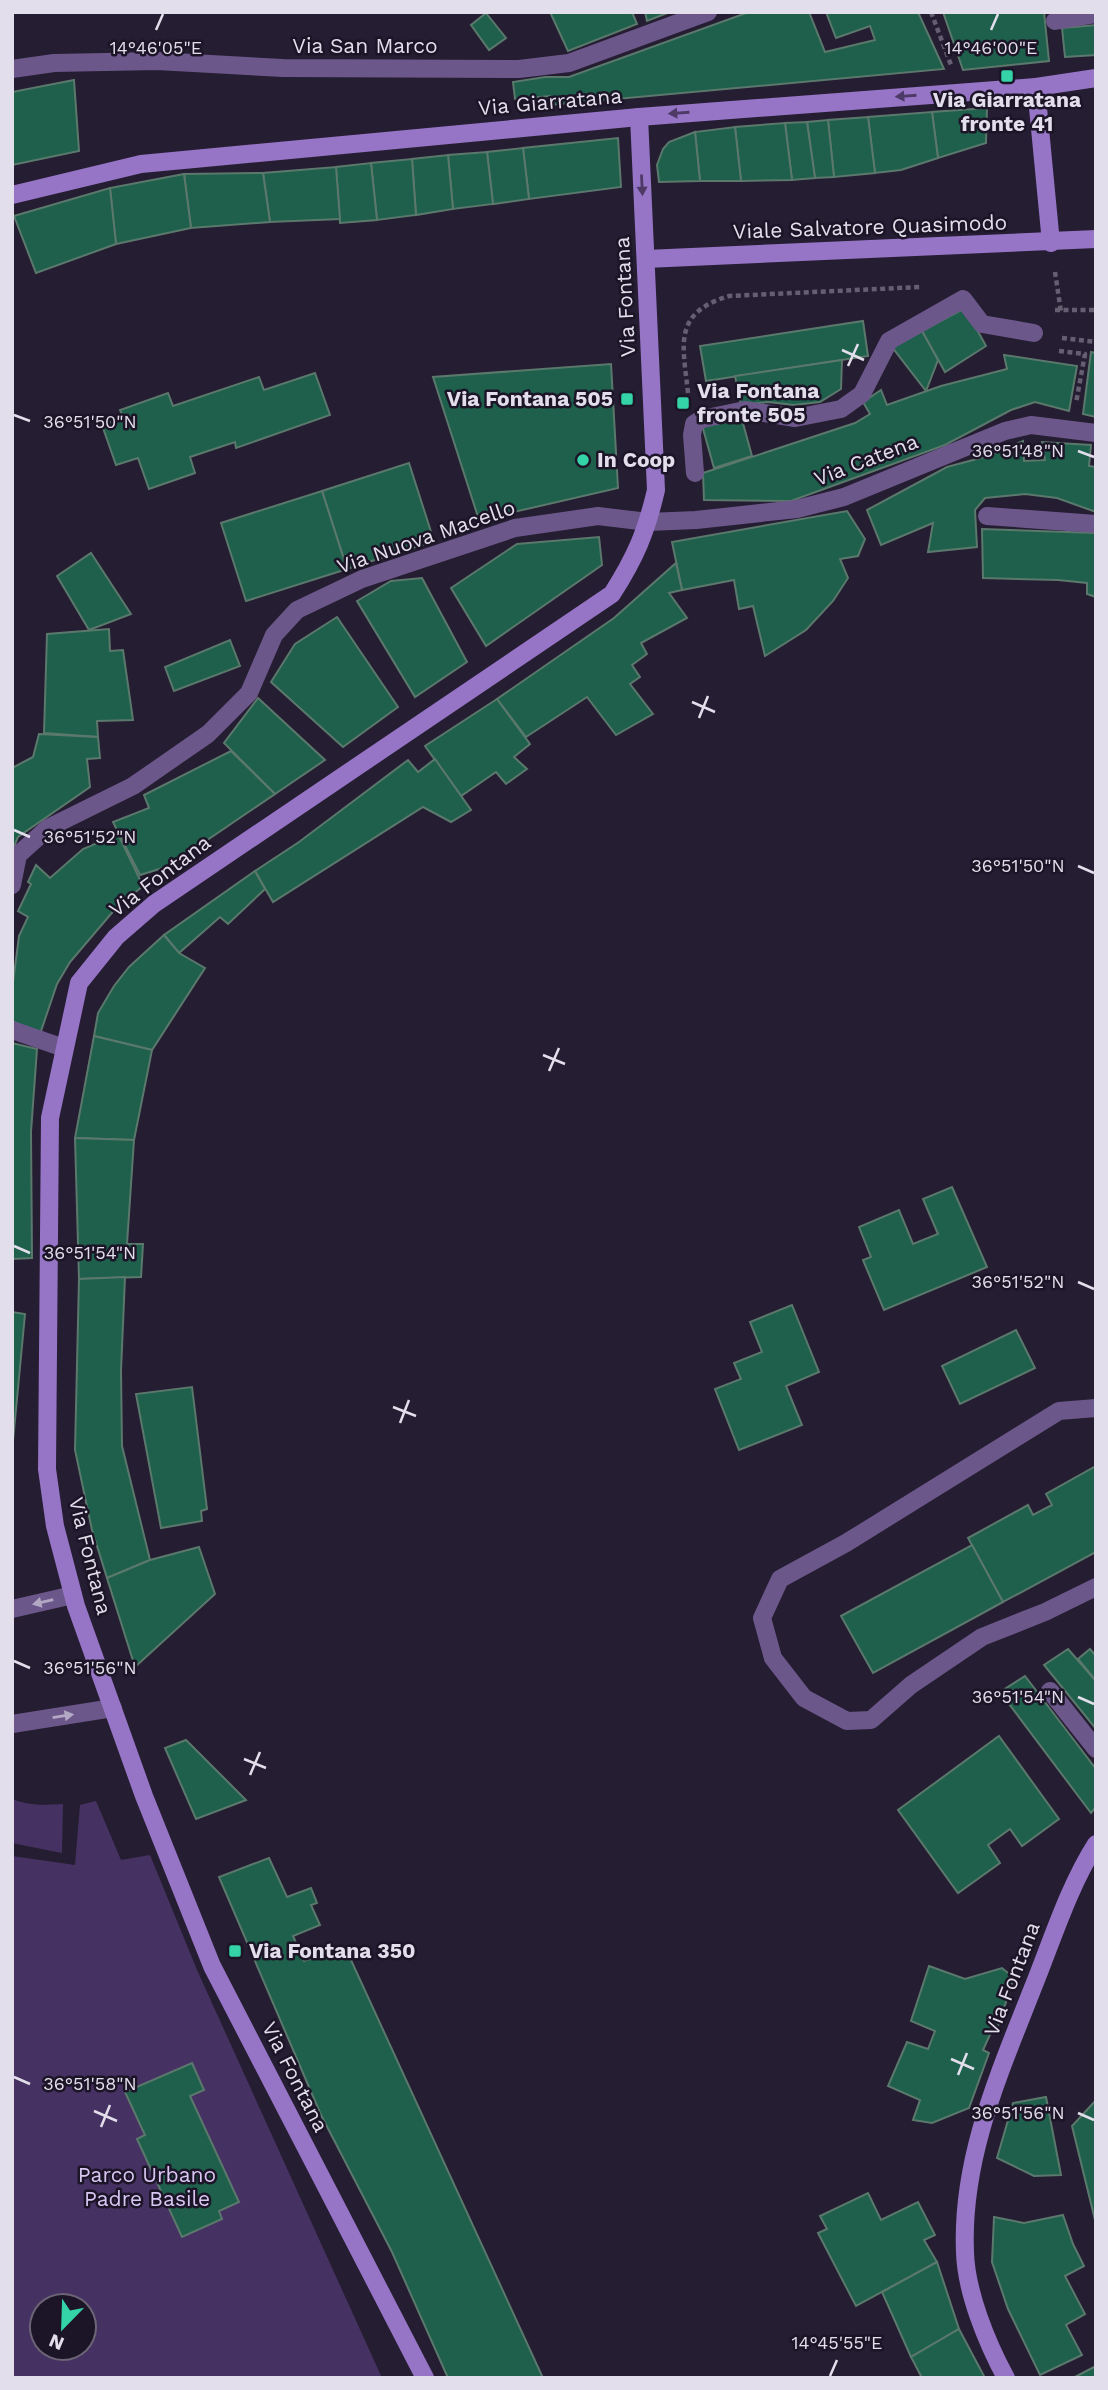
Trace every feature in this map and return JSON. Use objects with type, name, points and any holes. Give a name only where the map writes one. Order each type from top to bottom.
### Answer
[{"type":"street","name":"Via San Marco","points":[[12,69],[54,63],[158,61],[283,68],[519,69],[569,63],[708,12]]},
{"type":"street","points":[[1055,21],[1096,14]]},
{"type":"street","name":"Via Giarratana","points":[[12,195],[141,164],[639,117],[1036,87],[1096,78]]},
{"type":"street","points":[[1036,87],[1051,243]]},
{"type":"street","name":"Via Fontana","points":[[425,2378],[212,1966],[144,1796],[73,1595],[55,1526],[47,1469],[50,1118],[79,983],[116,937],[154,904],[612,594],[633,561],[656,491],[639,117]]},
{"type":"street","name":"Viale Salvatore Quasimodo","points":[[646,259],[1096,239]]},
{"type":"street","points":[[695,472],[692,435],[695,424],[702,419],[745,410],[795,418],[841,409],[863,394],[889,341],[963,299],[982,324],[1034,333]]},
{"type":"street","name":"Via Catena","points":[[648,522],[722,519],[797,509],[844,497],[994,435],[1031,425],[1096,433]]},
{"type":"street","name":"Via Nuova Macello","points":[[12,885],[18,855],[48,828],[133,786],[208,734],[249,693],[274,635],[297,610],[362,579],[515,528],[598,516],[648,522]]},
{"type":"street","points":[[987,516],[1096,524]]},
{"type":"street","points":[[12,1030],[64,1048]]},
{"type":"street","points":[[1096,1408],[1059,1411],[846,1543],[780,1579],[762,1618],[773,1658],[804,1698],[847,1721],[871,1720],[911,1685],[982,1637],[1045,1612],[1096,1587]]},
{"type":"street","points":[[12,1609],[73,1595]]},
{"type":"street","points":[[1050,1691],[1096,1749]]},
{"type":"street","points":[[12,1724],[113,1708]]},
{"type":"street","name":"Via Fontana","points":[[1006,2378],[971,2292],[965,2254],[965,2220],[971,2170],[988,2104],[1060,1921],[1087,1858],[1096,1844]]},
{"type":"path","points":[[931,12],[961,92]]},
{"type":"path","points":[[1051,243],[1062,323]]},
{"type":"path","points":[[688,397],[684,336],[688,321],[698,309],[712,301],[729,296],[928,286]]},
{"type":"path","points":[[1047,310],[1096,310]]},
{"type":"path","points":[[1076,405],[1085,355],[1056,350],[1059,338],[1096,342]]},
{"type":"green space","points":[[12,1799],[31,1804],[63,1804],[62,1853],[12,1843]]},
{"type":"green space","name":"Parco Urbano Padre Basile","points":[[96,1801],[121,1860],[150,1855],[197,1970],[382,2378],[12,2378],[12,1856],[75,1865],[80,1805]]},
{"type":"building","points":[[550,12],[632,12],[637,24],[568,51]]},
{"type":"building","points":[[645,12],[670,12],[647,21]]},
{"type":"building","points":[[749,12],[809,12],[825,52],[875,40],[870,26],[836,38],[826,12],[918,12],[944,69],[551,105],[550,96],[515,99],[513,82],[545,77],[569,77]]},
{"type":"building","points":[[943,12],[1044,12],[1049,61],[963,70]]},
{"type":"building","points":[[486,13],[506,38],[489,50],[471,25]]},
{"type":"building","points":[[1096,25],[1096,55],[1065,57],[1062,28]]},
{"type":"building","points":[[74,80],[79,151],[12,165],[12,92]]},
{"type":"building","points":[[987,108],[986,143],[938,158],[932,112]]},
{"type":"building","points":[[932,112],[938,158],[901,170],[875,173],[868,117]]},
{"type":"building","points":[[868,117],[875,173],[834,177],[828,120]]},
{"type":"building","points":[[828,120],[834,177],[815,178],[807,122]]},
{"type":"building","points":[[807,122],[815,178],[792,180],[785,123]]},
{"type":"building","points":[[785,123],[792,180],[741,181],[735,127]]},
{"type":"building","points":[[735,127],[741,181],[700,181],[695,132]]},
{"type":"building","points":[[695,132],[700,181],[659,182],[657,165],[663,149],[669,142]]},
{"type":"building","points":[[618,138],[621,187],[529,199],[523,148]]},
{"type":"building","points":[[523,148],[529,199],[493,204],[487,152]]},
{"type":"building","points":[[487,152],[493,204],[453,209],[448,155]]},
{"type":"building","points":[[448,155],[453,209],[416,215],[412,159]]},
{"type":"building","points":[[412,159],[416,215],[377,220],[371,163]]},
{"type":"building","points":[[371,163],[377,220],[340,223],[336,167]]},
{"type":"building","points":[[336,167],[340,219],[270,222],[263,173]]},
{"type":"building","points":[[263,173],[270,222],[191,228],[184,174]]},
{"type":"building","points":[[184,174],[191,228],[116,244],[110,188]]},
{"type":"building","points":[[110,188],[116,244],[36,273],[14,216]]},
{"type":"building","points":[[965,308],[986,346],[945,372],[922,331]]},
{"type":"building","points":[[863,321],[868,356],[706,381],[700,346]]},
{"type":"building","points":[[922,331],[938,360],[926,391],[892,347]]},
{"type":"building","points":[[1091,352],[1096,353],[1096,417],[1083,414]]},
{"type":"building","points":[[1004,355],[1077,366],[1069,411],[1035,402],[1011,410],[945,445],[791,501],[704,500],[703,473],[855,423],[870,414],[863,402],[881,390],[887,405],[941,386],[1007,369]]},
{"type":"building","points":[[842,360],[841,389],[820,402],[741,405],[735,376]]},
{"type":"building","points":[[611,364],[618,488],[479,520],[433,377]]},
{"type":"building","points":[[315,373],[330,415],[236,448],[235,442],[190,457],[195,473],[149,489],[138,458],[116,465],[102,425],[123,417],[120,410],[168,393],[173,406],[259,377],[264,390]]},
{"type":"building","points":[[741,416],[752,456],[714,468],[702,425]]},
{"type":"building","points":[[1023,441],[1024,461],[1045,460],[1042,442],[1091,445],[1089,466],[1096,467],[1096,512],[1057,498],[1025,494],[985,498],[975,510],[977,547],[928,552],[933,523],[881,545],[867,510],[947,467],[988,456]]},
{"type":"building","points":[[409,463],[434,541],[347,569],[322,491]]},
{"type":"building","points":[[322,491],[347,569],[246,601],[221,523]]},
{"type":"building","points":[[847,511],[865,539],[858,556],[840,559],[848,578],[833,601],[806,630],[765,656],[753,606],[739,609],[734,580],[682,590],[672,542]]},
{"type":"building","points":[[982,529],[1096,533],[1096,597],[1087,594],[1087,583],[983,578]]},
{"type":"building","points":[[599,537],[602,565],[486,646],[451,588],[517,544]]},
{"type":"building","points":[[91,553],[131,614],[89,630],[57,576]]},
{"type":"building","points":[[676,563],[682,590],[669,593],[687,618],[641,643],[647,654],[632,665],[640,677],[630,684],[653,714],[616,735],[587,697],[526,737],[497,699],[614,618]]},
{"type":"building","points":[[422,578],[467,662],[415,697],[357,601],[391,581]]},
{"type":"building","points":[[337,617],[398,707],[343,747],[271,682],[295,644]]},
{"type":"building","points":[[109,629],[110,651],[123,650],[133,720],[97,721],[98,737],[44,733],[47,634]]},
{"type":"building","points":[[230,640],[240,666],[174,691],[165,667]]},
{"type":"building","points":[[258,698],[325,760],[275,794],[224,743]]},
{"type":"building","points":[[497,699],[530,744],[514,757],[527,769],[506,784],[496,772],[461,796],[425,746]]},
{"type":"building","points":[[39,734],[98,737],[100,758],[87,759],[90,787],[18,837],[12,852],[12,768],[33,757]]},
{"type":"building","points":[[231,751],[275,794],[169,866],[140,875],[113,822],[149,808],[144,795]]},
{"type":"building","points":[[435,759],[471,810],[451,822],[423,807],[273,902],[255,871],[299,842],[408,760],[418,772]]},
{"type":"building","points":[[118,834],[143,886],[116,908],[70,962],[57,984],[40,1034],[12,1021],[12,990],[19,936],[28,917],[18,911],[31,884],[28,882],[36,865],[50,878],[83,849]]},
{"type":"building","points":[[255,871],[265,889],[228,924],[220,917],[179,953],[164,935]]},
{"type":"building","points":[[164,935],[179,953],[205,968],[152,1050],[94,1036],[98,1013],[114,986],[129,967]]},
{"type":"building","points":[[94,1036],[152,1050],[134,1140],[75,1138]]},
{"type":"building","points":[[12,1043],[37,1049],[31,1132],[32,1258],[12,1259]]},
{"type":"building","points":[[75,1138],[134,1140],[127,1244],[143,1244],[141,1277],[79,1279]]},
{"type":"building","points":[[952,1187],[987,1267],[884,1310],[863,1260],[871,1257],[859,1227],[899,1210],[913,1244],[938,1234],[923,1199]]},
{"type":"building","points":[[125,1277],[121,1371],[122,1446],[150,1560],[107,1578],[92,1530],[75,1450],[79,1279]]},
{"type":"building","points":[[792,1305],[819,1372],[786,1386],[802,1425],[739,1450],[715,1389],[741,1379],[734,1363],[762,1352],[750,1322]]},
{"type":"building","points":[[12,1312],[25,1314],[13,1441],[12,1441]]},
{"type":"building","points":[[1016,1330],[1035,1368],[960,1404],[942,1366]]},
{"type":"building","points":[[192,1387],[207,1509],[201,1511],[202,1521],[161,1528],[136,1394]]},
{"type":"building","points":[[1096,1466],[1096,1552],[1003,1602],[968,1538],[1028,1505],[1033,1515],[1052,1505],[1046,1494]]},
{"type":"building","points":[[972,1545],[1003,1602],[873,1673],[841,1616]]},
{"type":"building","points":[[199,1547],[215,1594],[135,1667],[107,1578],[150,1560]]},
{"type":"building","points":[[1068,1649],[1096,1681],[1096,1729],[1044,1665]]},
{"type":"building","points":[[1090,1649],[1096,1656],[1096,1681],[1078,1659]]},
{"type":"building","points":[[1025,1676],[1096,1769],[1096,1807],[1091,1813],[1000,1692]]},
{"type":"building","points":[[999,1736],[1059,1819],[1022,1846],[1010,1829],[988,1845],[1000,1863],[958,1893],[898,1810]]},
{"type":"building","points":[[186,1740],[246,1800],[196,1819],[165,1748]]},
{"type":"building","points":[[269,1858],[287,1897],[311,1888],[317,1903],[311,1905],[320,1925],[293,1936],[304,1961],[345,1947],[543,2378],[448,2378],[392,2252],[321,2115],[219,1877]]},
{"type":"building","points":[[929,1966],[965,1979],[1002,1968],[1014,1978],[997,2029],[993,2028],[983,2050],[989,2053],[969,2108],[932,2123],[913,2120],[920,2100],[888,2086],[907,2042],[928,2049],[935,2031],[911,2021]]},
{"type":"building","points":[[192,2063],[204,2090],[190,2096],[239,2202],[219,2211],[222,2219],[182,2237],[137,2139],[145,2135],[125,2092]]},
{"type":"building","points":[[1046,2097],[1061,2175],[1034,2176],[997,2158],[1013,2103]]},
{"type":"building","points":[[1096,2100],[1096,2220],[1095,2220],[1072,2126]]},
{"type":"building","points":[[868,2193],[881,2220],[918,2202],[935,2235],[924,2240],[937,2262],[856,2306],[818,2233],[827,2229],[820,2216]]},
{"type":"building","points":[[1063,2215],[1084,2266],[1065,2276],[1085,2314],[1066,2325],[1082,2355],[1040,2375],[1008,2309],[992,2262],[994,2217],[1024,2223]]},
{"type":"building","points":[[937,2262],[959,2329],[911,2357],[882,2292]]},
{"type":"building","points":[[959,2329],[985,2378],[922,2378],[911,2357]]},
{"type":"building","points":[[1096,2366],[1096,2378],[1073,2378]]},
{"type":"place","name":"Via Giarratana fronte 41","points":[[1007,76]]},
{"type":"place","name":"Via Fontana 505","points":[[627,399]]},
{"type":"place","name":"Via Fontana fronte 505","points":[[683,403]]},
{"type":"place","name":"In Coop","points":[[583,460]]},
{"type":"place","name":"Via Fontana 350","points":[[235,1951]]}]
